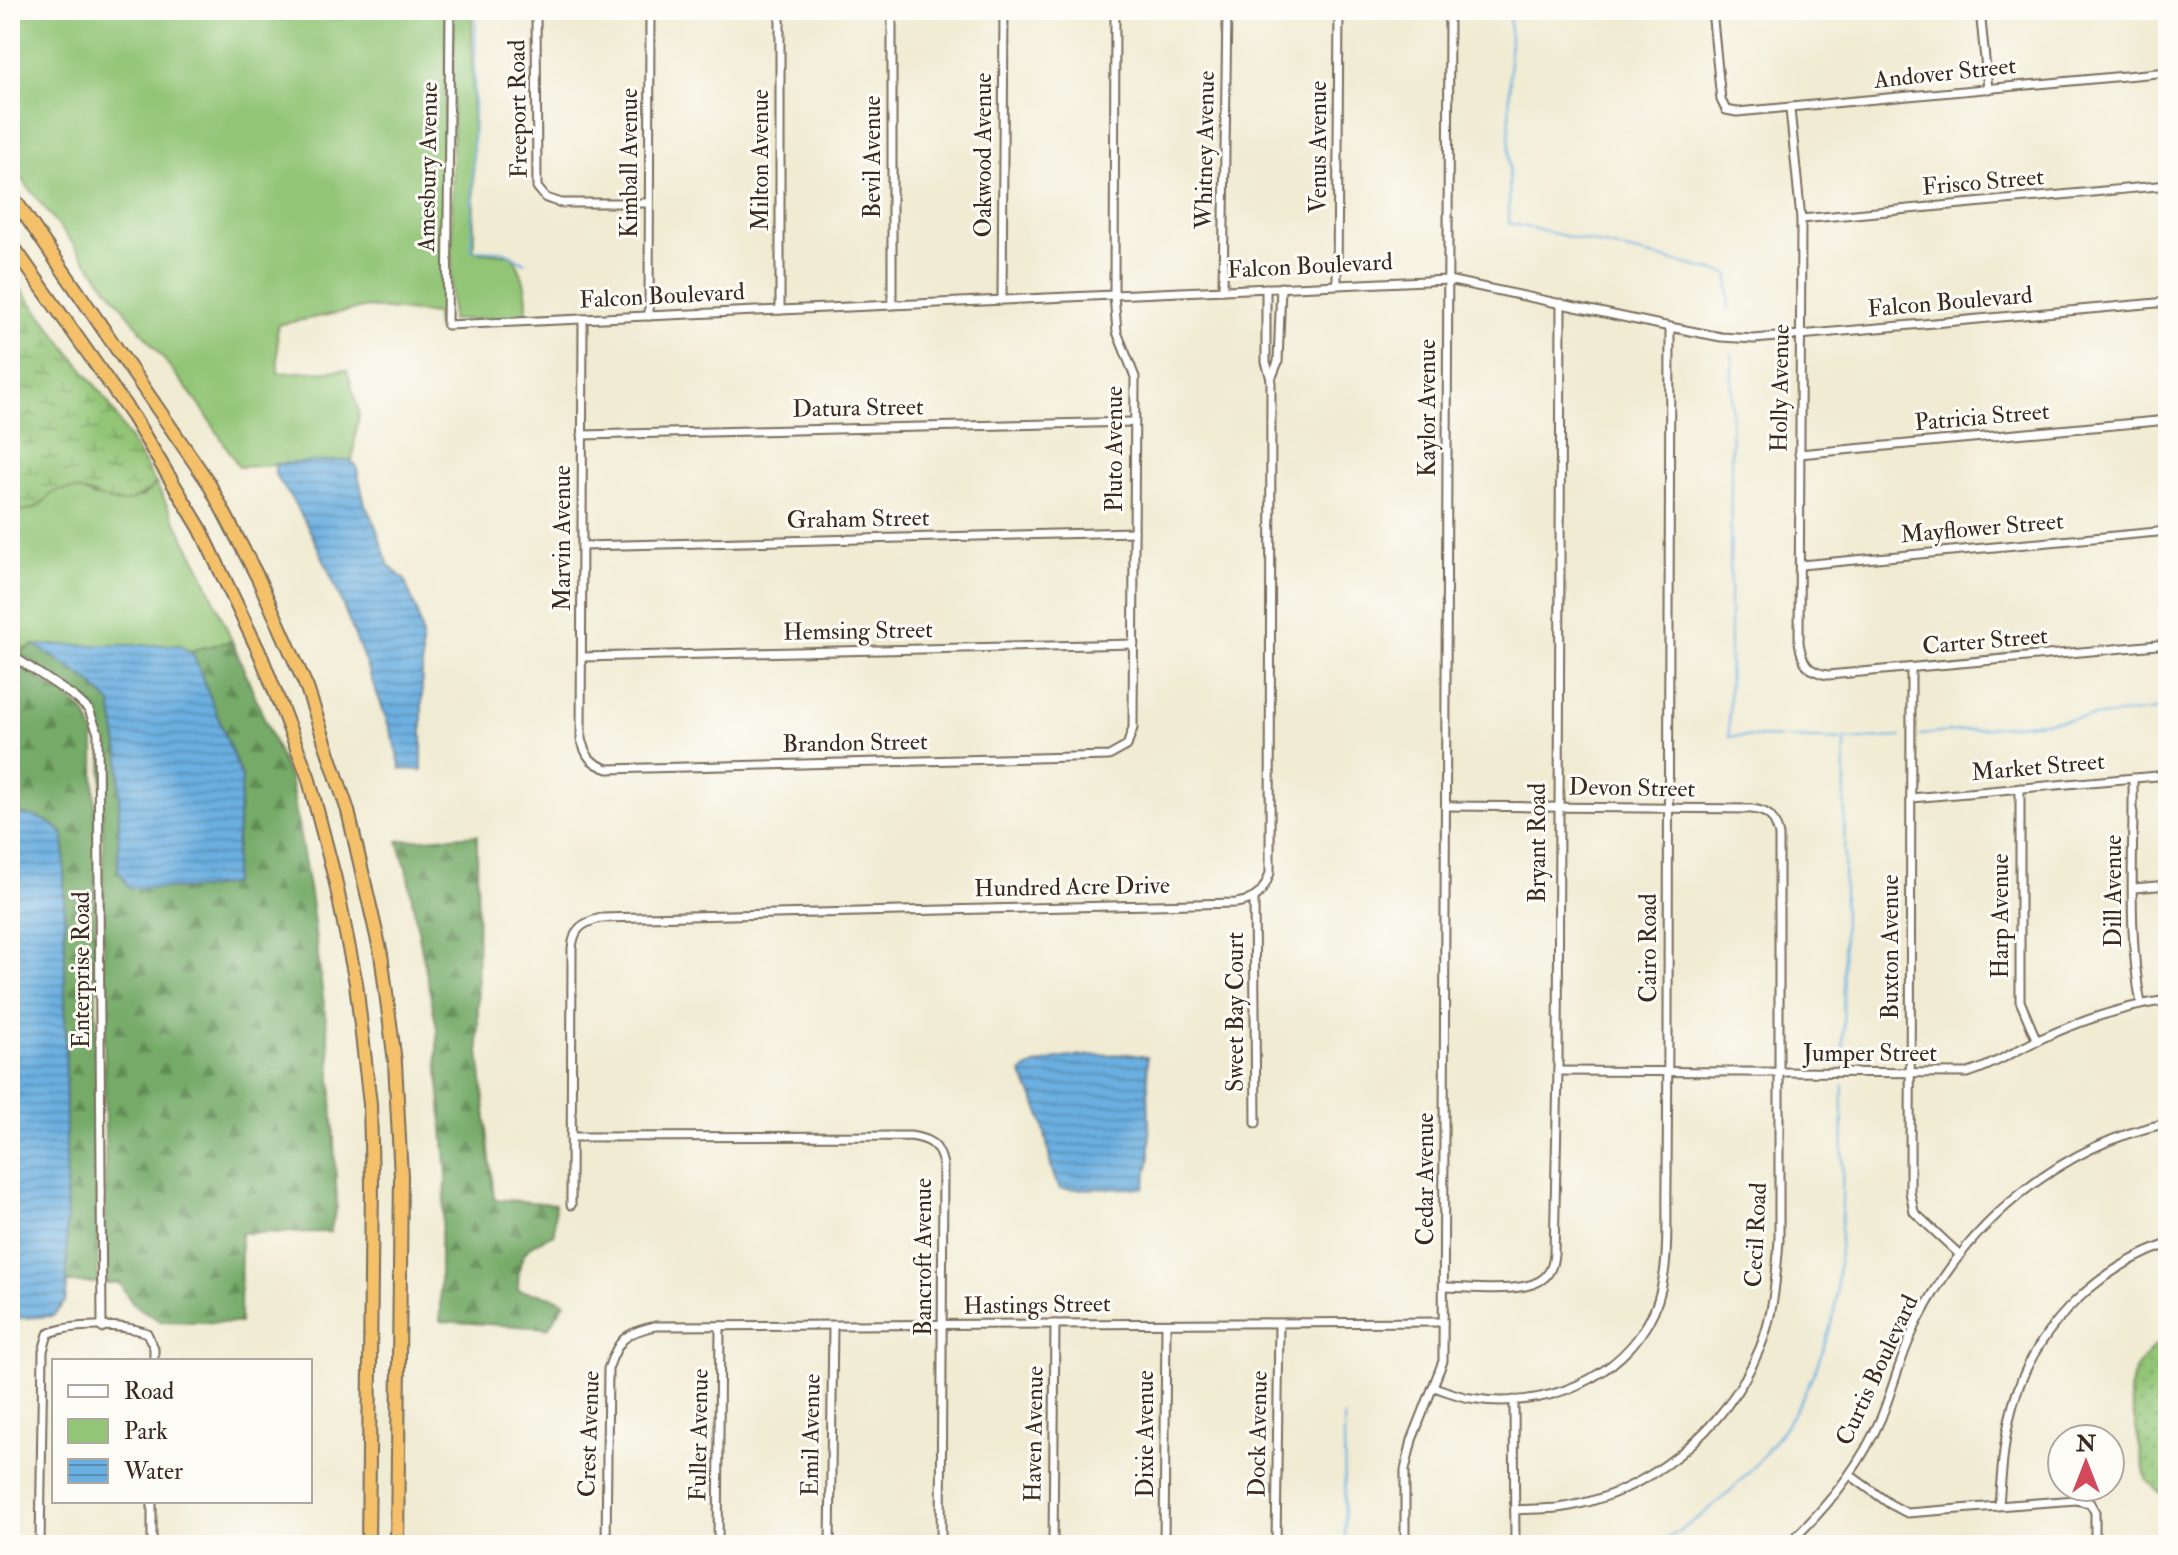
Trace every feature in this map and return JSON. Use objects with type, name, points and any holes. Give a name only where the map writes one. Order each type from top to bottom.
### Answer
[{"type":"highway","points":[[10,193],[208,482],[258,578],[307,688],[348,811],[381,954],[395,1062],[401,1177],[397,1545]]},
{"type":"highway","points":[[10,242],[133,417],[200,528],[261,656],[308,776],[335,879],[356,983],[370,1104],[368,1545]]},
{"type":"street","name":"Amesbury Avenue","points":[[447,325],[450,10]]},
{"type":"street","name":"Freeport Road","points":[[536,10],[537,187],[546,198],[561,203],[649,203]]},
{"type":"street","name":"Kimball Avenue","points":[[649,316],[650,10]]},
{"type":"street","name":"Milton Avenue","points":[[780,10],[780,310]]},
{"type":"street","name":"Bevil Avenue","points":[[892,10],[892,305]]},
{"type":"street","name":"Oakwood Avenue","points":[[1002,299],[1004,10]]},
{"type":"street","name":"Pluto Avenue","points":[[1115,10],[1114,295],[1117,332],[1135,377],[1133,728],[1127,746]]},
{"type":"street","name":"Whitney Avenue","points":[[1223,290],[1227,10]]},
{"type":"street","name":"Venus Avenue","points":[[1337,284],[1339,10]]},
{"type":"street","name":"Kaylor Avenue","points":[[1446,806],[1449,10]]},
{"type":"street","name":"Andover Street","points":[[1712,10],[1721,100],[1726,110],[1737,112],[2168,72]]},
{"type":"street","points":[[1980,10],[1988,89]]},
{"type":"street","name":"Holly Avenue","points":[[1790,109],[1801,219],[1799,642],[1801,658],[1807,667]]},
{"type":"street","name":"Frisco Street","points":[[1801,219],[2168,185]]},
{"type":"street","name":"Falcon Boulevard","points":[[447,325],[1448,280],[1721,337],[1754,339],[2168,302]]},
{"type":"street","points":[[1271,379],[1278,362],[1281,287]]},
{"type":"street","points":[[1254,900],[1264,889],[1270,873],[1271,379],[1266,362],[1266,288]]},
{"type":"street","name":"Bryant Road","points":[[1445,1287],[1518,1288],[1534,1284],[1545,1277],[1552,1267],[1554,1254],[1558,1071],[1561,303]]},
{"type":"street","name":"Marvin Avenue","points":[[583,319],[581,739],[586,755]]},
{"type":"street","name":"Cairo Road","points":[[1434,1387],[1470,1398],[1514,1400],[1551,1394],[1582,1384],[1624,1355],[1654,1311],[1663,1281],[1668,1072],[1670,327]]},
{"type":"street","name":"Patricia Street","points":[[1799,454],[2168,420]]},
{"type":"street","name":"Datura Street","points":[[582,435],[1134,422]]},
{"type":"street","name":"Mayflower Street","points":[[1801,565],[2168,531]]},
{"type":"street","name":"Graham Street","points":[[583,546],[1134,532]]},
{"type":"street","name":"Hemsing Street","points":[[582,657],[1134,644]]},
{"type":"street","name":"Carter Street","points":[[1807,667],[1816,673],[1828,675],[2168,644]]},
{"type":"street","name":"Enterprise Road","points":[[10,654],[76,698],[89,710],[98,733],[102,1328]]},
{"type":"street","name":"Buxton Avenue","points":[[1911,668],[1910,1192],[1914,1212],[1959,1254]]},
{"type":"street","name":"Brandon Street","points":[[586,755],[593,764],[608,769],[1109,756],[1127,746]]},
{"type":"street","name":"Market Street","points":[[1911,798],[2168,775]]},
{"type":"street","name":"Dill Avenue","points":[[2133,778],[2134,965],[2141,1004]]},
{"type":"street","name":"Harp Avenue","points":[[2020,788],[2020,1001],[2037,1041]]},
{"type":"street","name":"Devon Street","points":[[1446,806],[1752,809],[1769,814]]},
{"type":"street","name":"Cedar Avenue","points":[[1405,1545],[1405,1470],[1412,1440],[1443,1361],[1446,806]]},
{"type":"street","name":"Cecil Road","points":[[1515,1510],[1560,1508],[1608,1494],[1649,1475],[1685,1450],[1714,1423],[1739,1389],[1760,1346],[1775,1292],[1779,1240],[1779,836],[1776,823],[1769,814]]},
{"type":"street","points":[[2134,888],[2168,885]]},
{"type":"street","name":"Sweet Bay Court","points":[[1254,900],[1256,1123]]},
{"type":"street","name":"Hundred Acre Drive","points":[[571,1137],[572,948],[579,926],[589,921],[601,918],[1236,903],[1254,900]]},
{"type":"street","name":"Jumper Street","points":[[1558,1071],[1968,1073],[1994,1065],[2037,1041],[2141,1004],[2168,1000]]},
{"type":"street","name":"Curtis Boulevard","points":[[1787,1545],[1850,1475],[1879,1421],[1917,1322],[1959,1254],[2009,1203],[2052,1170],[2095,1146],[2168,1123]]},
{"type":"street","name":"Bancroft Avenue","points":[[571,1137],[910,1136],[936,1144],[943,1165],[941,1545]]},
{"type":"street","points":[[571,1137],[571,1205]]},
{"type":"street","points":[[1999,1505],[2008,1425],[2016,1393],[2041,1343],[2067,1308],[2087,1290],[2119,1267],[2168,1244]]},
{"type":"street","name":"Hastings Street","points":[[631,1331],[655,1326],[1443,1322]]},
{"type":"street","name":"Haven Avenue","points":[[1053,1545],[1055,1324]]},
{"type":"street","name":"Dixie Avenue","points":[[1164,1545],[1166,1324]]},
{"type":"street","name":"Dock Avenue","points":[[1276,1545],[1279,1324]]},
{"type":"street","name":"Fuller Avenue","points":[[718,1545],[720,1326]]},
{"type":"street","name":"Emil Avenue","points":[[830,1545],[833,1326]]},
{"type":"street","points":[[40,1545],[43,1351],[48,1334],[61,1327],[134,1328],[147,1333],[154,1348],[154,1359]]},
{"type":"street","name":"Crest Avenue","points":[[606,1545],[608,1369],[616,1347],[631,1331]]},
{"type":"street","points":[[1514,1400],[1515,1545]]},
{"type":"street","points":[[1850,1475],[1907,1513],[2076,1500],[2090,1503],[2095,1512],[2095,1545]]},
{"type":"street","points":[[152,1503],[152,1545]]},
{"type":"green space","points":[[10,10],[446,10],[442,327],[437,327],[436,314],[368,307],[277,325],[278,373],[347,370],[359,412],[352,461],[239,467],[202,408],[10,164]]},
{"type":"green space","points":[[454,10],[472,10],[474,251],[512,255],[525,285],[526,317],[451,320]]},
{"type":"green space","points":[[10,275],[106,399],[156,484],[140,496],[117,502],[87,492],[61,490],[35,508],[10,511]]},
{"type":"green space","points":[[156,484],[204,576],[232,641],[189,651],[180,645],[35,645],[21,651],[24,648],[10,636],[10,511],[37,507],[56,490],[76,488],[94,497],[142,497]]},
{"type":"green space","points":[[232,641],[291,783],[311,900],[330,1054],[337,1206],[330,1232],[241,1233],[240,1323],[160,1321],[133,1304],[119,1283],[106,1283],[102,732],[92,708],[78,694],[18,653],[35,645],[89,681],[111,704],[120,758],[118,869],[130,888],[157,887],[236,853],[242,778],[193,654],[189,651]]},
{"type":"green space","points":[[10,659],[74,702],[85,713],[94,734],[98,1283],[67,1283],[64,836],[54,825],[40,819],[10,814]]},
{"type":"green space","points":[[477,835],[478,1041],[494,1199],[555,1204],[554,1234],[524,1254],[518,1279],[518,1290],[549,1296],[565,1303],[548,1328],[440,1321],[440,1245],[447,1175],[437,1029],[406,867],[398,841]]},
{"type":"green space","points":[[2168,1337],[2168,1496],[2157,1491],[2146,1479],[2129,1391],[2136,1368],[2154,1346]]},
{"type":"water","points":[[350,460],[356,465],[365,505],[389,566],[404,579],[422,634],[422,770],[401,769],[381,705],[331,576],[301,514],[275,475],[275,464]]},
{"type":"water","points":[[35,645],[180,645],[193,654],[242,778],[233,883],[203,889],[129,888],[118,869],[120,758],[111,704],[89,681]]},
{"type":"water","points":[[10,814],[40,819],[54,825],[64,836],[67,1286],[65,1302],[53,1316],[10,1319]]},
{"type":"water","points":[[1128,1054],[1147,1057],[1150,1157],[1144,1188],[1060,1189],[1052,1169],[1041,1117],[1021,1073],[1057,1059]]},
{"type":"waterway","points":[[476,10],[471,250],[503,251],[525,263]]},
{"type":"waterway","points":[[1510,10],[1509,223],[1729,274],[1729,309]]},
{"type":"waterway","points":[[1732,355],[1729,736],[1845,740],[1843,1056]]},
{"type":"waterway","points":[[1920,735],[2168,709]]},
{"type":"waterway","points":[[1846,740],[1901,737]]},
{"type":"waterway","points":[[1656,1545],[1688,1525],[1744,1477],[1790,1419],[1822,1352],[1834,1311],[1840,1250],[1843,1085]]},
{"type":"waterway","points":[[2164,1545],[2168,1391]]},
{"type":"waterway","points":[[1344,1416],[1345,1545]]}]
